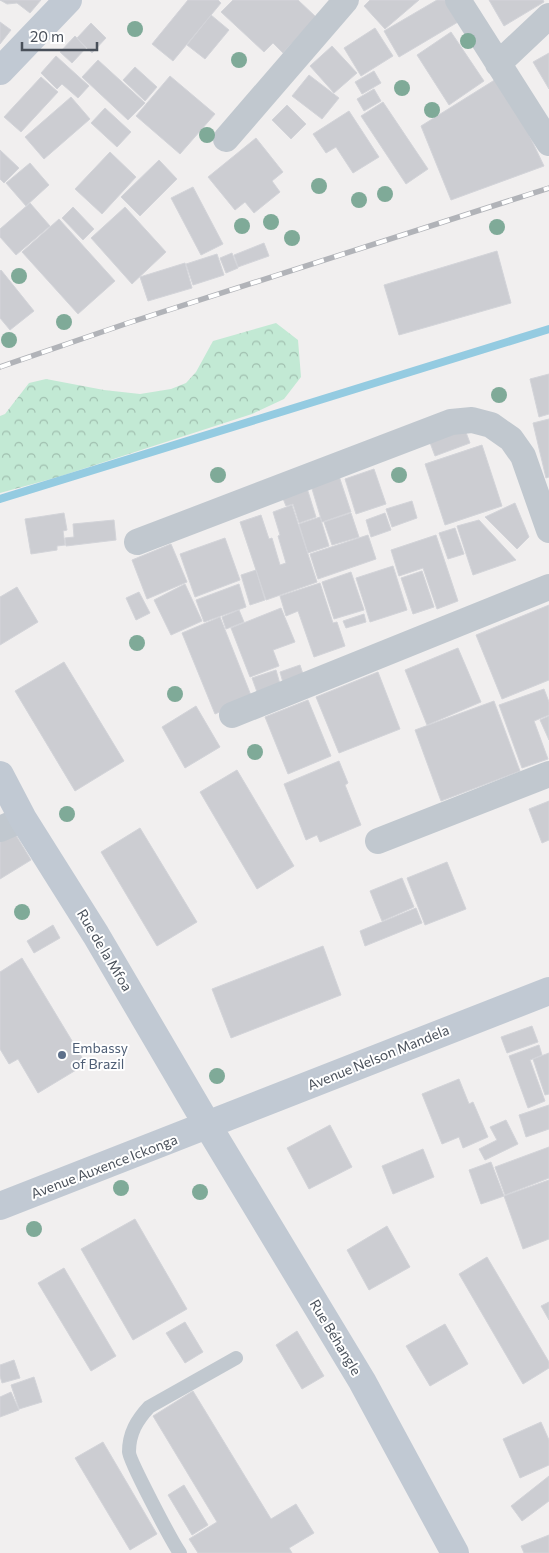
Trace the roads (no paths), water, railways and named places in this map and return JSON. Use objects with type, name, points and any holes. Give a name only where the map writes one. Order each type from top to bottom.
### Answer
[{"type":"street","points":[[0,70],[68,0]]},
{"type":"street","points":[[226,139],[346,0]]},
{"type":"street","points":[[458,0],[549,143]]},
{"type":"street","points":[[498,64],[549,16]]},
{"type":"street","points":[[137,542],[451,422],[472,420],[491,425],[511,439],[519,450],[523,456],[549,530]]},
{"type":"street","points":[[232,715],[549,587]]},
{"type":"street","points":[[378,841],[549,774]]},
{"type":"street","name":"Rue de la Mfoa","points":[[0,775],[11,824],[96,935],[208,1126]]},
{"type":"street","name":"Avenue Nelson Mandela","points":[[208,1126],[443,1031],[549,991]]},
{"type":"street","name":"Avenue Auxence Ickonga","points":[[0,1206],[208,1126]]},
{"type":"street","name":"Rue Béhangle","points":[[208,1126],[362,1381],[455,1553]]},
{"type":"lane","points":[[180,1553],[129,1454],[132,1433],[138,1418],[149,1407],[236,1358]]},
{"type":"waterway","points":[[0,499],[549,329]]},
{"type":"railway","points":[[0,367],[128,323],[549,188]]},
{"type":"place","name":"Embassy of Brazil","points":[[62,1055]]}]
